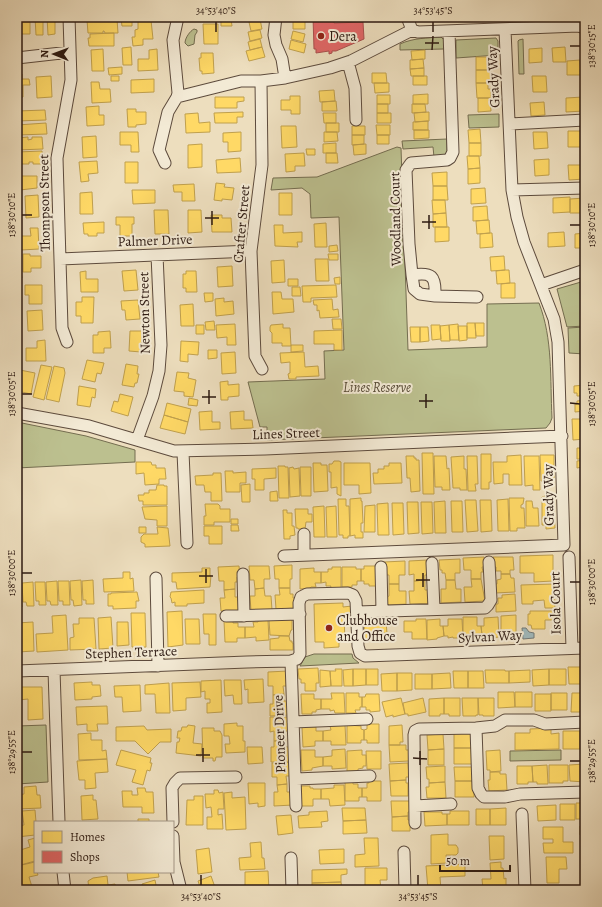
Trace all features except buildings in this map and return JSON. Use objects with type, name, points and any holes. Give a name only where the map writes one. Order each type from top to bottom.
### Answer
[{"type":"street","name":"Thompson Street","points":[[67,342],[62,328],[57,158],[71,80],[69,17]]},
{"type":"street","points":[[165,163],[159,150],[168,112],[178,93],[173,40],[178,17]]},
{"type":"street","points":[[276,17],[274,35],[276,45],[282,59],[285,78]]},
{"type":"street","points":[[407,17],[412,30]]},
{"type":"street","points":[[177,97],[241,81],[261,81],[313,73],[348,62],[412,30],[418,32],[505,30],[578,26],[585,28]]},
{"type":"street","name":"Grady Way","points":[[284,556],[564,546],[562,436],[558,342],[554,319],[524,242],[517,218],[512,190],[505,30]]},
{"type":"street","name":"Woodland Court","points":[[449,31],[453,152],[447,160],[411,163],[406,170],[409,244],[412,275],[416,292],[423,296],[477,297]]},
{"type":"street","points":[[17,58],[70,52]]},
{"type":"street","points":[[348,62],[355,88],[356,120]]},
{"type":"street","name":"Crafter Street","points":[[261,81],[262,165],[251,251],[254,356],[262,369]]},
{"type":"street","name":"Grady Way","points":[[510,124],[585,120]]},
{"type":"street","points":[[512,190],[585,188]]},
{"type":"street","name":"Palmer Drive","points":[[60,259],[251,251]]},
{"type":"street","name":"Newton Street","points":[[137,440],[153,396],[160,360],[161,345],[157,255]]},
{"type":"street","points":[[541,285],[585,270]]},
{"type":"street","name":"Woodland Court","points":[[412,275],[430,275],[435,283],[435,296]]},
{"type":"street","name":"Lines Street","points":[[17,413],[89,426],[174,452],[562,436]]},
{"type":"street","points":[[183,452],[187,543]]},
{"type":"street","points":[[304,534],[304,555]]},
{"type":"street","name":"Isola Court","points":[[569,557],[572,648]]},
{"type":"street","points":[[291,661],[297,659],[300,654],[300,602],[301,597],[307,594],[348,593],[353,595],[356,601],[357,612],[382,610],[484,608],[491,600],[489,562]]},
{"type":"street","points":[[432,564],[434,609]]},
{"type":"street","points":[[381,567],[382,610]]},
{"type":"street","points":[[243,574],[244,616]]},
{"type":"street","points":[[156,578],[158,666]]},
{"type":"street","name":"Sylvan Way","points":[[357,612],[358,646],[360,653],[365,656],[585,648]]},
{"type":"street","points":[[226,616],[300,614]]},
{"type":"street","name":"Stephen Terrace","points":[[17,671],[291,661]]},
{"type":"street","name":"Pioneer Drive","points":[[291,661],[296,806]]},
{"type":"street","points":[[54,670],[59,821]]},
{"type":"street","points":[[293,722],[367,719]]},
{"type":"street","points":[[415,823],[414,735],[419,729],[476,728],[495,726],[505,720],[534,720],[545,724],[585,722]]},
{"type":"street","points":[[476,728],[478,788],[484,797],[505,797],[520,794],[585,792]]},
{"type":"street","points":[[296,779],[370,776]]},
{"type":"street","points":[[173,821],[172,788],[175,782],[180,778],[236,777]]},
{"type":"street","points":[[415,806],[451,804]]},
{"type":"street","points":[[522,814],[525,890]]},
{"type":"street","points":[[404,852],[405,890]]},
{"type":"street","points":[[291,858],[292,890]]},
{"type":"street","points":[[174,862],[181,890]]},
{"type":"street","points":[[63,873],[66,890]]},
{"type":"green space","points":[[194,29],[197,30],[197,32],[195,35],[194,44],[188,46],[185,43],[186,39],[189,33]]},
{"type":"green space","points":[[441,37],[444,40],[444,49],[400,50],[400,44],[405,42]]},
{"type":"green space","points":[[496,38],[498,41],[498,55],[456,58],[456,40]]},
{"type":"green space","points":[[523,39],[524,74],[519,74],[518,41]]},
{"type":"green space","points":[[499,114],[499,127],[469,128],[468,115]]},
{"type":"green space","points":[[447,139],[447,153],[444,157],[434,157],[433,147],[403,149],[402,141]]},
{"type":"green space","name":"Lines Reserve","points":[[397,147],[401,148],[408,350],[487,347],[487,304],[539,303],[547,331],[549,345],[552,418],[550,423],[546,428],[267,440],[267,427],[260,427],[248,382],[325,379],[324,351],[344,350],[339,217],[311,218],[310,194],[302,188],[271,190],[273,178],[317,177]]},
{"type":"green space","points":[[585,282],[585,326],[567,327],[557,289]]},
{"type":"green space","points":[[585,327],[585,354],[569,353],[568,328]]},
{"type":"green space","points":[[17,422],[86,436],[135,450],[135,462],[17,468]]},
{"type":"green space","points":[[314,654],[352,654],[353,658],[359,663],[300,666],[305,657]]},
{"type":"green space","points":[[46,725],[48,782],[17,784],[17,726]]},
{"type":"green space","points":[[561,750],[561,760],[510,761],[510,751]]},
{"type":"water","points":[[522,628],[526,628],[529,632],[534,633],[534,638],[523,639]]},
{"type":"place","name":"Dera","points":[[321,36]]},
{"type":"place","name":"Clubhouse and Office","points":[[329,628]]}]
